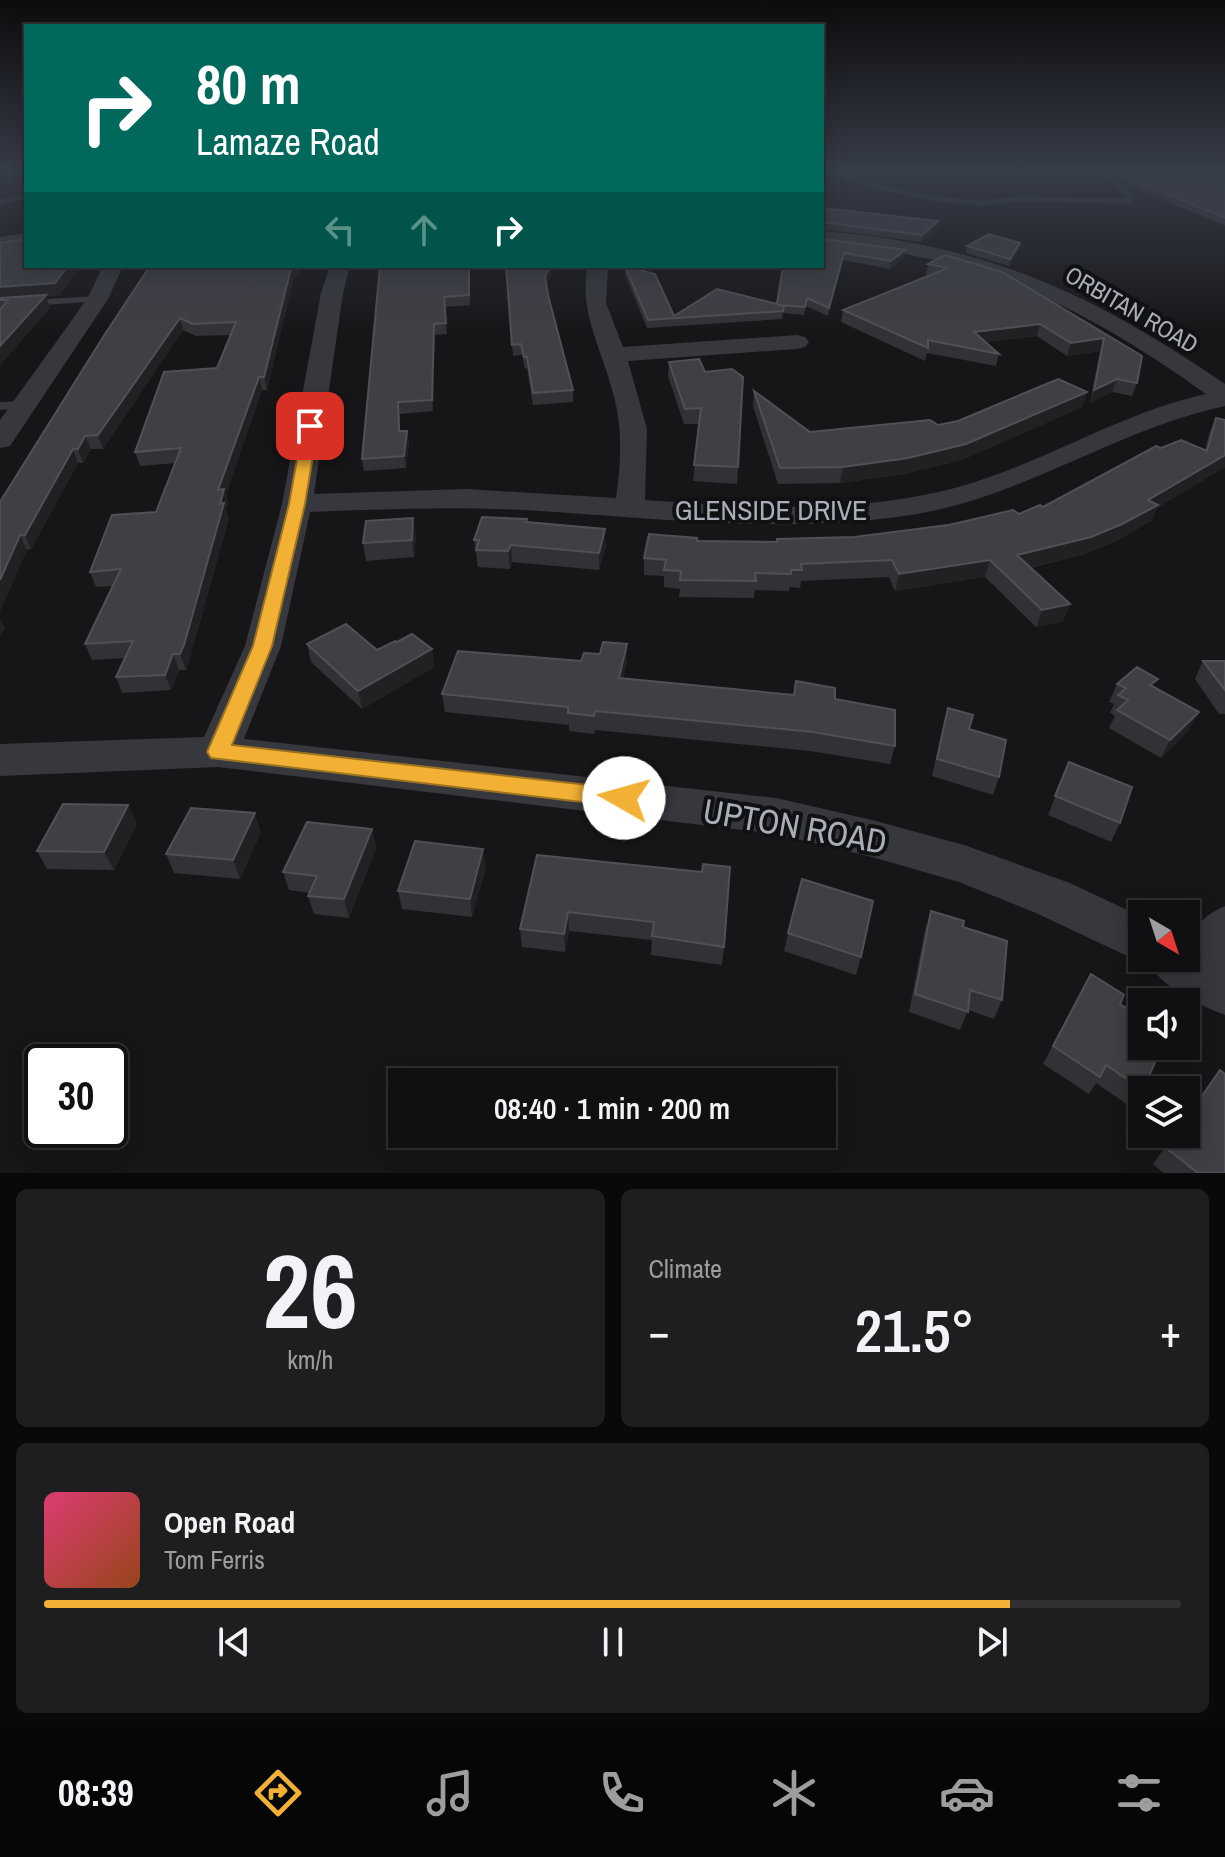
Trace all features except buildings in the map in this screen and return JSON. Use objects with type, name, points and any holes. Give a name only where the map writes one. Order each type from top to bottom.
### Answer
[{"type":"street","name":"ORBITAN ROAD","points":[[824,237],[937,254],[1024,280],[1061,296],[1187,369],[1225,397]]},
{"type":"street","points":[[0,243],[24,239]]},
{"type":"street","points":[[0,440],[12,406],[97,299],[112,268]]},
{"type":"street","points":[[218,752],[263,646],[297,504],[332,293],[339,268]]},
{"type":"street","points":[[598,268],[593,294],[595,312],[614,355],[635,432],[635,470],[629,508]]},
{"type":"street","points":[[614,355],[797,342]]},
{"type":"street","name":"GLENSIDE DRIVE","points":[[297,504],[489,499],[724,514],[848,515],[931,503],[1007,481],[1124,428],[1186,404],[1225,397]]},
{"type":"street","name":"UPTON ROAD","points":[[0,760],[218,752],[776,816],[855,833],[989,871],[1036,889],[1128,934]]},
{"type":"street","points":[[1198,974],[1225,928]]},
{"type":"lane","points":[[0,305],[97,299]]},
{"type":"route","points":[[310,426],[297,504],[263,646],[218,752],[624,798]]}]
